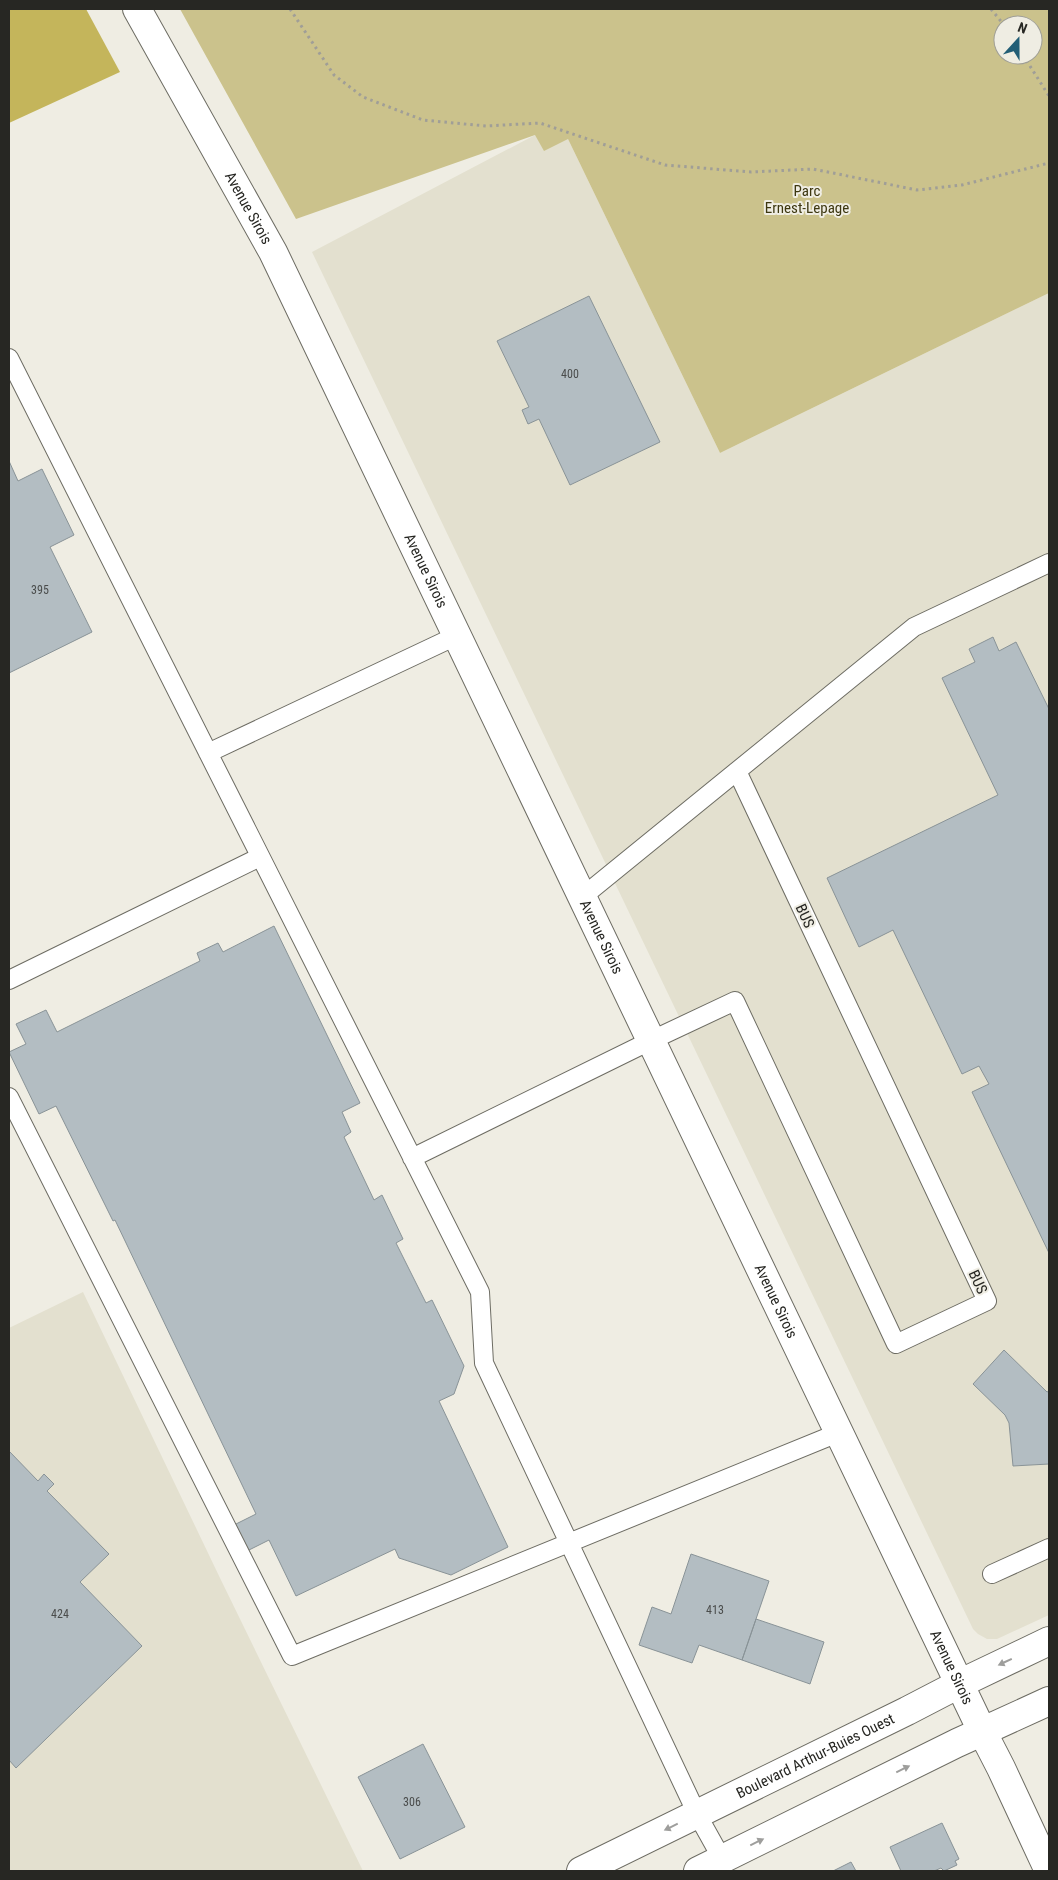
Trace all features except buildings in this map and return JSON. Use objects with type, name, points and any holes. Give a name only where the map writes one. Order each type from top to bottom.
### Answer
[{"type":"street","name":"Avenue Sirois","points":[[138,9],[273,252],[1049,1871]]},
{"type":"street","name":"Boulevard Arthur-Buies Ouest","points":[[581,1871],[1049,1641]]},
{"type":"street","points":[[698,1871],[982,1731],[1049,1702]]},
{"type":"lane","points":[[9,358],[480,1292],[484,1364],[697,1814],[722,1859]]},
{"type":"lane","points":[[581,898],[914,627],[1049,563]]},
{"type":"lane","points":[[208,752],[456,636]]},
{"type":"lane","name":"BUS","points":[[650,1041],[735,1001],[896,1344],[987,1301],[737,771]]},
{"type":"lane","points":[[9,980],[260,857]]},
{"type":"lane","points":[[412,1158],[650,1041]]},
{"type":"lane","points":[[9,1097],[292,1656],[838,1433]]},
{"type":"lane","points":[[992,1574],[1049,1548]]},
{"type":"path","points":[[290,9],[334,75],[364,97],[423,120],[486,126],[540,123],[664,165],[751,172],[813,169],[917,190],[962,185],[1049,163]]},
{"type":"path","points":[[1029,65],[1049,96]]},
{"type":"shaded area","points":[[9,9],[86,9],[120,72],[9,123]]},
{"type":"shaded area","points":[[535,135],[568,139],[720,453],[1049,293],[1049,1615],[997,1639],[987,1639],[973,1629],[312,252]]},
{"type":"shaded area","points":[[83,1292],[363,1871],[9,1871],[9,1328]]},
{"type":"green space","name":"Parc Ernest-Lepage","points":[[180,9],[1049,9],[1049,293],[720,453],[568,139],[544,151],[535,135],[296,219]]}]
